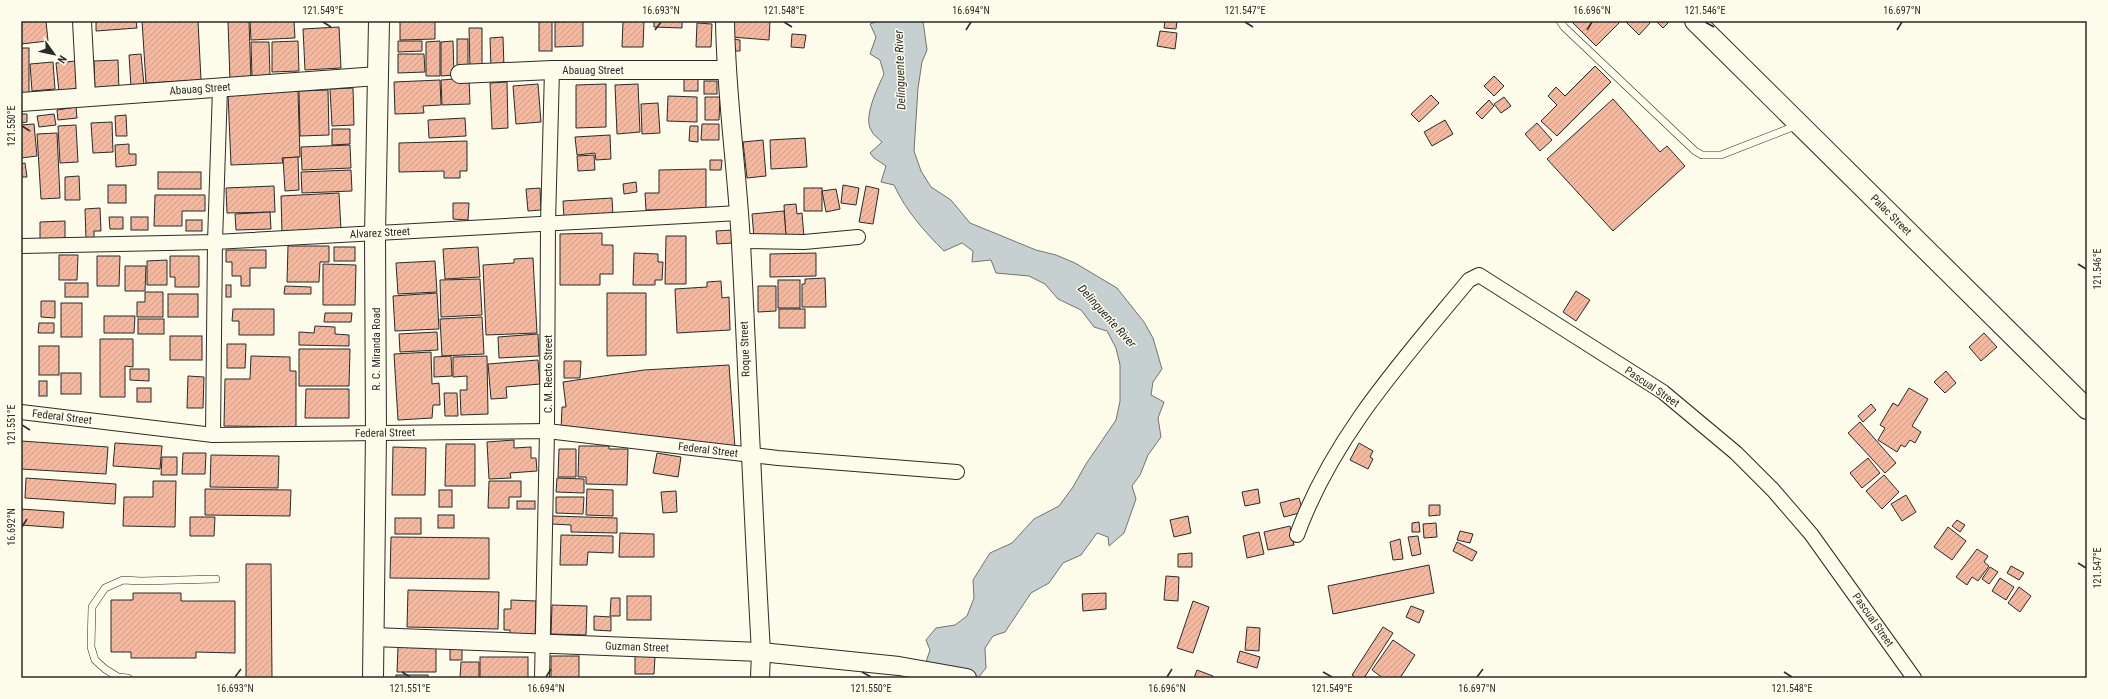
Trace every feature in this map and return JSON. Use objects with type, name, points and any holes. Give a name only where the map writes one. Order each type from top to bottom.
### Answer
[{"type":"main road","name":"R. C. Miranda Road","points":[[373,678],[376,433],[375,234],[379,21]]},
{"type":"main road","name":"Palac Street","points":[[1695,21],[2087,409]]},
{"type":"street","points":[[82,21],[86,97]]},
{"type":"street","name":"Roque Street","points":[[724,21],[726,70],[741,241],[750,455],[761,652],[760,678]]},
{"type":"street","name":"Abauag Street","points":[[460,74],[552,70],[726,70]]},
{"type":"street","name":"C. M. Recto Street","points":[[542,678],[548,431],[548,224],[552,70]]},
{"type":"street","name":"Abauag Street","points":[[21,102],[378,76]]},
{"type":"street","points":[[213,435],[214,242],[220,88]]},
{"type":"street","name":"Alvarez Street","points":[[21,246],[214,242],[739,213]]},
{"type":"street","points":[[741,241],[804,242],[858,237]]},
{"type":"street","name":"Pascual Street","points":[[1296,535],[1308,503],[1372,398],[1469,280],[1479,275],[1663,392],[1736,453],[1773,490],[1811,534],[1914,678]]},
{"type":"street","name":"Federal Street","points":[[21,412],[213,435],[548,431],[750,455],[957,472]]},
{"type":"street","name":"Guzman Street","points":[[374,637],[761,652],[899,666],[967,678]]},
{"type":"lane","points":[[1560,21],[1564,27],[1695,151],[1702,155],[1721,155],[1800,124]]},
{"type":"lane","points":[[128,678],[118,677],[104,669],[95,660],[92,647],[92,607],[105,588],[123,580],[216,579]]},
{"type":"water","name":"Delinguente River","points":[[879,21],[923,21],[927,50],[922,62],[918,88],[914,151],[921,171],[931,187],[951,200],[970,223],[1036,250],[1056,255],[1075,263],[1117,288],[1144,322],[1153,338],[1162,369],[1153,382],[1151,395],[1164,402],[1158,418],[1161,437],[1148,455],[1140,475],[1132,486],[1136,499],[1124,533],[1109,546],[1108,537],[1097,533],[1081,555],[1063,563],[1049,583],[1031,593],[1005,632],[993,636],[985,648],[986,668],[978,678],[949,678],[925,665],[930,650],[926,640],[936,628],[955,625],[967,616],[974,598],[973,580],[990,553],[1012,543],[1034,519],[1059,506],[1073,487],[1086,464],[1116,420],[1120,401],[1120,365],[1116,348],[1107,331],[1094,327],[1081,310],[1058,299],[1045,284],[1029,276],[996,273],[991,260],[972,262],[973,251],[962,243],[944,251],[916,220],[894,185],[881,182],[886,166],[874,158],[870,153],[882,142],[874,135],[869,124],[872,102],[884,74],[880,60],[870,54],[876,37],[870,24]]},
{"type":"building","points":[[21,21],[46,21],[48,41],[21,44]]},
{"type":"building","points":[[96,21],[136,21],[137,28],[96,31]]},
{"type":"building","points":[[142,21],[198,21],[201,80],[146,83]]},
{"type":"building","points":[[228,21],[249,21],[251,81],[230,82]]},
{"type":"building","points":[[250,21],[294,21],[295,38],[251,40]]},
{"type":"building","points":[[400,21],[435,21],[435,39],[400,40]]},
{"type":"building","points":[[539,21],[552,21],[552,51],[539,51]]},
{"type":"building","points":[[583,21],[583,46],[555,47],[555,22]]},
{"type":"building","points":[[623,21],[644,21],[643,47],[622,47]]},
{"type":"building","points":[[654,21],[682,21],[682,28],[654,27]]},
{"type":"building","points":[[733,21],[770,21],[769,40],[731,37]]},
{"type":"building","points":[[1165,21],[1177,21],[1176,29],[1164,28]]},
{"type":"building","points":[[1621,21],[1596,46],[1572,22]]},
{"type":"building","points":[[1625,21],[1648,21],[1650,23],[1639,35]]},
{"type":"building","points":[[1656,21],[1670,21],[1663,28]]},
{"type":"building","points":[[697,23],[712,24],[711,47],[696,47]]},
{"type":"building","points":[[339,27],[341,68],[305,70],[303,29]]},
{"type":"building","points":[[469,28],[482,28],[482,70],[470,70]]},
{"type":"building","points":[[1160,31],[1177,33],[1175,49],[1157,46]]},
{"type":"building","points":[[792,34],[806,35],[804,48],[791,47]]},
{"type":"building","points":[[503,37],[504,68],[491,69],[490,38]]},
{"type":"building","points":[[457,39],[468,39],[468,71],[457,71]]},
{"type":"building","points":[[731,39],[740,40],[740,51],[731,51]]},
{"type":"building","points":[[298,41],[299,71],[272,72],[272,42]]},
{"type":"building","points":[[398,41],[422,41],[422,51],[398,52]]},
{"type":"building","points":[[440,41],[440,76],[426,76],[426,42]]},
{"type":"building","points":[[453,41],[454,75],[441,76],[441,42]]},
{"type":"building","points":[[251,42],[269,42],[270,76],[252,77]]},
{"type":"building","points":[[21,48],[29,48],[29,95],[21,95]]},
{"type":"building","points":[[141,54],[144,85],[131,87],[129,55]]},
{"type":"building","points":[[398,54],[424,54],[425,72],[398,73]]},
{"type":"building","points":[[118,60],[119,90],[95,91],[94,61]]},
{"type":"building","points":[[76,61],[79,90],[59,92],[56,63]]},
{"type":"building","points":[[53,62],[55,89],[32,91],[30,64]]},
{"type":"building","points":[[1595,66],[1611,82],[1557,136],[1541,121],[1557,105],[1548,96],[1556,87],[1565,96]]},
{"type":"building","points":[[1494,76],[1504,86],[1494,96],[1484,86]]},
{"type":"building","points":[[469,78],[470,104],[442,105],[441,80]]},
{"type":"building","points":[[684,79],[698,79],[698,91],[684,91]]},
{"type":"building","points":[[440,80],[441,105],[423,106],[424,113],[395,114],[394,82]]},
{"type":"building","points":[[704,81],[717,81],[717,94],[704,94]]},
{"type":"building","points":[[507,82],[508,128],[492,129],[490,83]]},
{"type":"building","points":[[538,84],[541,122],[516,124],[513,86]]},
{"type":"building","points":[[606,84],[606,127],[576,128],[576,85]]},
{"type":"building","points":[[638,84],[640,132],[617,134],[615,85]]},
{"type":"building","points":[[353,88],[354,125],[332,126],[330,89]]},
{"type":"building","points":[[328,90],[329,135],[300,136],[299,91]]},
{"type":"building","points":[[298,91],[300,157],[282,158],[283,163],[231,165],[228,94]]},
{"type":"building","points":[[1431,95],[1439,103],[1419,122],[1411,114]]},
{"type":"building","points":[[668,96],[697,97],[697,122],[667,121]]},
{"type":"building","points":[[705,97],[720,97],[719,120],[705,120]]},
{"type":"building","points":[[1504,97],[1511,106],[1501,113],[1494,104]]},
{"type":"building","points":[[1613,99],[1660,152],[1667,146],[1685,166],[1613,231],[1547,159]]},
{"type":"building","points":[[1489,100],[1494,106],[1482,119],[1476,113]]},
{"type":"building","points":[[658,103],[660,133],[642,134],[641,104]]},
{"type":"building","points":[[76,107],[77,118],[58,120],[57,110]]},
{"type":"building","points":[[21,114],[27,114],[27,122],[21,123]]},
{"type":"building","points":[[54,114],[56,125],[39,127],[37,116]]},
{"type":"building","points":[[126,115],[127,136],[116,136],[115,116]]},
{"type":"building","points":[[465,118],[466,136],[429,138],[428,120]]},
{"type":"building","points":[[1445,120],[1453,134],[1432,146],[1424,132]]},
{"type":"building","points":[[112,122],[113,152],[93,153],[91,123]]},
{"type":"building","points":[[1537,123],[1552,140],[1540,151],[1525,134]]},
{"type":"building","points":[[34,124],[37,156],[21,158],[21,125]]},
{"type":"building","points":[[702,124],[719,124],[719,140],[701,140]]},
{"type":"building","points":[[76,125],[78,162],[60,163],[58,126]]},
{"type":"building","points":[[690,126],[698,126],[698,142],[689,141]]},
{"type":"building","points":[[332,129],[350,129],[350,144],[332,145]]},
{"type":"building","points":[[57,133],[60,198],[41,199],[37,134]]},
{"type":"building","points":[[610,135],[611,159],[596,160],[595,153],[577,155],[575,137]]},
{"type":"building","points":[[805,138],[807,167],[771,169],[770,140]]},
{"type":"building","points":[[763,140],[766,176],[747,178],[743,142]]},
{"type":"building","points":[[467,141],[467,171],[460,171],[460,178],[444,178],[444,171],[399,172],[399,143]]},
{"type":"building","points":[[129,144],[129,154],[136,154],[136,165],[116,167],[115,145]]},
{"type":"building","points":[[350,145],[351,168],[302,170],[301,147]]},
{"type":"building","points":[[594,155],[595,170],[578,171],[577,156]]},
{"type":"building","points":[[298,157],[299,190],[285,191],[283,158]]},
{"type":"building","points":[[710,160],[722,160],[721,170],[710,170]]},
{"type":"building","points":[[25,163],[27,177],[21,177],[21,164]]},
{"type":"building","points":[[706,169],[706,209],[646,210],[645,193],[659,193],[659,170]]},
{"type":"building","points":[[351,170],[352,191],[302,193],[301,172]]},
{"type":"building","points":[[158,172],[201,172],[201,189],[158,189]]},
{"type":"building","points":[[79,176],[80,200],[65,200],[65,177]]},
{"type":"building","points":[[636,182],[637,192],[624,194],[623,184]]},
{"type":"building","points":[[108,185],[126,185],[126,203],[108,203]]},
{"type":"building","points":[[843,185],[859,188],[856,205],[841,203]]},
{"type":"building","points":[[274,186],[275,212],[227,213],[226,188]]},
{"type":"building","points":[[866,186],[879,189],[873,224],[859,222]]},
{"type":"building","points":[[540,188],[541,210],[528,211],[526,189]]},
{"type":"building","points":[[804,188],[822,188],[822,211],[804,211]]},
{"type":"building","points":[[836,189],[840,209],[826,212],[822,191]]},
{"type":"building","points":[[339,193],[341,230],[282,233],[281,196]]},
{"type":"building","points":[[155,195],[205,195],[205,211],[182,211],[182,226],[154,226]]},
{"type":"building","points":[[612,198],[613,216],[564,219],[563,201]]},
{"type":"building","points":[[453,203],[469,203],[468,220],[453,219]]},
{"type":"building","points":[[796,204],[797,214],[802,213],[804,237],[786,239],[784,205]]},
{"type":"building","points":[[100,208],[101,231],[94,231],[94,239],[86,239],[85,209]]},
{"type":"building","points":[[784,211],[786,235],[754,238],[752,214]]},
{"type":"building","points":[[270,212],[271,229],[236,230],[235,214]]},
{"type":"building","points":[[109,217],[123,217],[123,229],[110,229]]},
{"type":"building","points":[[131,217],[148,217],[148,230],[131,230]]},
{"type":"building","points":[[186,220],[202,220],[202,231],[186,231]]},
{"type":"building","points":[[65,221],[65,242],[40,241],[40,222]]},
{"type":"building","points":[[732,230],[732,243],[717,244],[716,231]]},
{"type":"building","points":[[602,233],[602,245],[613,245],[613,274],[600,274],[600,285],[560,285],[560,234]]},
{"type":"building","points":[[666,236],[686,236],[686,284],[665,284]]},
{"type":"building","points":[[288,246],[329,246],[329,262],[320,262],[319,282],[287,282]]},
{"type":"building","points":[[334,247],[355,247],[355,261],[334,261]]},
{"type":"building","points":[[478,247],[480,277],[445,279],[443,249]]},
{"type":"building","points":[[226,250],[266,250],[266,268],[250,268],[250,286],[241,286],[241,276],[232,276],[232,262],[226,262]]},
{"type":"building","points":[[634,253],[658,254],[658,262],[663,262],[662,280],[655,280],[655,285],[633,285]]},
{"type":"building","points":[[816,253],[816,276],[770,277],[770,254]]},
{"type":"building","points":[[59,255],[78,255],[77,280],[59,280]]},
{"type":"building","points":[[97,256],[120,256],[119,286],[97,286]]},
{"type":"building","points":[[170,256],[199,256],[199,287],[175,287],[175,277],[170,277]]},
{"type":"building","points":[[533,258],[537,333],[486,335],[483,265],[514,263],[514,259]]},
{"type":"building","points":[[167,260],[167,285],[147,285],[147,261]]},
{"type":"building","points":[[435,261],[437,292],[398,294],[396,263]]},
{"type":"building","points":[[323,264],[356,265],[355,305],[323,305]]},
{"type":"building","points":[[125,266],[146,266],[145,291],[125,291]]},
{"type":"building","points":[[825,278],[826,307],[802,307],[802,284],[805,284],[805,279]]},
{"type":"building","points":[[480,279],[482,315],[441,317],[440,280]]},
{"type":"building","points":[[778,280],[800,280],[800,308],[778,308]]},
{"type":"building","points":[[721,281],[722,298],[729,297],[730,330],[677,333],[675,289],[707,287],[707,282]]},
{"type":"building","points":[[65,283],[88,283],[88,297],[65,297]]},
{"type":"building","points":[[226,285],[231,285],[231,297],[226,297]]},
{"type":"building","points":[[285,286],[311,287],[311,294],[284,294]]},
{"type":"building","points":[[758,286],[776,286],[776,311],[758,312]]},
{"type":"building","points":[[1576,291],[1590,300],[1576,321],[1563,312]]},
{"type":"building","points":[[145,292],[163,292],[163,317],[137,317],[137,302],[145,302]]},
{"type":"building","points":[[437,293],[439,329],[395,331],[393,296]]},
{"type":"building","points":[[607,293],[646,293],[646,355],[607,356]]},
{"type":"building","points":[[168,294],[198,294],[198,317],[168,317]]},
{"type":"building","points":[[41,301],[55,301],[55,318],[41,317]]},
{"type":"building","points":[[61,303],[82,303],[82,337],[61,337]]},
{"type":"building","points":[[233,309],[274,309],[274,335],[239,335],[239,321],[232,321]]},
{"type":"building","points":[[779,309],[805,309],[805,328],[779,328]]},
{"type":"building","points":[[325,313],[352,313],[351,322],[324,322]]},
{"type":"building","points":[[104,316],[135,316],[134,333],[104,333]]},
{"type":"building","points":[[482,317],[484,354],[442,356],[440,319]]},
{"type":"building","points":[[138,319],[164,319],[164,334],[138,334]]},
{"type":"building","points":[[39,323],[54,323],[54,333],[38,333]]},
{"type":"building","points":[[315,326],[335,327],[335,334],[349,335],[349,346],[299,345],[299,332],[314,333]]},
{"type":"building","points":[[437,332],[438,350],[400,352],[399,334]]},
{"type":"building","points":[[1984,333],[1997,347],[1981,361],[1969,347]]},
{"type":"building","points":[[538,334],[539,356],[499,358],[498,337]]},
{"type":"building","points":[[170,336],[202,336],[202,360],[170,360]]},
{"type":"building","points":[[100,339],[133,339],[133,367],[125,366],[125,397],[100,397]]},
{"type":"building","points":[[227,344],[246,344],[245,368],[227,368]]},
{"type":"building","points":[[39,346],[59,346],[59,375],[39,375]]},
{"type":"building","points":[[299,349],[350,349],[349,386],[299,386]]},
{"type":"building","points":[[431,352],[432,384],[439,383],[440,405],[433,405],[432,418],[398,420],[394,354]]},
{"type":"building","points":[[251,356],[290,357],[290,371],[296,371],[296,427],[224,426],[225,379],[250,379]]},
{"type":"building","points":[[451,356],[452,376],[434,377],[434,357]]},
{"type":"building","points":[[487,356],[488,414],[461,415],[460,390],[467,390],[467,376],[453,377],[453,357]]},
{"type":"building","points":[[538,360],[540,384],[506,387],[507,398],[491,399],[488,364]]},
{"type":"building","points":[[564,361],[581,361],[580,378],[564,378]]},
{"type":"building","points":[[729,365],[735,448],[561,430],[562,407],[566,407],[563,382],[644,370]]},
{"type":"building","points":[[130,369],[149,369],[149,381],[130,380]]},
{"type":"building","points":[[1946,371],[1956,383],[1945,393],[1934,382]]},
{"type":"building","points":[[61,373],[81,373],[81,394],[61,394]]},
{"type":"building","points":[[188,376],[204,377],[203,408],[187,408]]},
{"type":"building","points":[[39,381],[47,381],[47,396],[39,396]]},
{"type":"building","points":[[137,388],[151,388],[151,402],[137,402]]},
{"type":"building","points":[[1909,388],[1928,399],[1912,426],[1921,432],[1915,443],[1910,440],[1905,447],[1901,445],[1897,452],[1878,440],[1885,428],[1880,425],[1893,403],[1898,406]]},
{"type":"building","points":[[306,389],[349,389],[349,418],[305,418]]},
{"type":"building","points":[[444,393],[457,393],[458,416],[445,416]]},
{"type":"building","points":[[1871,404],[1876,410],[1863,422],[1858,416]]},
{"type":"building","points":[[1860,422],[1896,463],[1885,473],[1848,433]]},
{"type":"building","points":[[514,440],[514,448],[531,447],[531,458],[536,458],[537,471],[510,473],[511,478],[489,479],[487,442]]},
{"type":"building","points":[[21,441],[108,447],[106,474],[21,469]]},
{"type":"building","points":[[115,443],[162,446],[160,469],[113,466]]},
{"type":"building","points":[[1359,443],[1373,451],[1370,457],[1373,459],[1368,469],[1350,460]]},
{"type":"building","points":[[446,444],[475,444],[475,486],[445,486]]},
{"type":"building","points":[[579,446],[609,446],[609,449],[628,449],[627,485],[586,484],[586,477],[578,477]]},
{"type":"building","points":[[393,447],[426,448],[425,495],[392,495]]},
{"type":"building","points":[[559,449],[576,449],[576,477],[558,477]]},
{"type":"building","points":[[183,453],[206,453],[205,474],[182,474]]},
{"type":"building","points":[[657,453],[681,457],[678,477],[653,473]]},
{"type":"building","points":[[211,455],[279,456],[278,488],[210,487]]},
{"type":"building","points":[[162,457],[177,457],[177,475],[161,475]]},
{"type":"building","points":[[1868,458],[1880,473],[1862,488],[1850,473]]},
{"type":"building","points":[[1884,475],[1899,492],[1882,509],[1866,491]]},
{"type":"building","points":[[26,478],[116,484],[115,504],[25,498]]},
{"type":"building","points":[[557,478],[584,479],[584,493],[556,492]]},
{"type":"building","points":[[153,481],[176,481],[175,527],[123,526],[124,497],[153,497]]},
{"type":"building","points":[[489,481],[521,481],[521,497],[509,497],[509,508],[488,508]]},
{"type":"building","points":[[205,489],[291,490],[290,516],[205,515]]},
{"type":"building","points":[[587,489],[613,490],[613,516],[586,515]]},
{"type":"building","points":[[1258,489],[1260,503],[1245,506],[1242,492]]},
{"type":"building","points":[[439,490],[452,490],[452,507],[439,507]]},
{"type":"building","points":[[676,491],[677,512],[663,513],[661,492]]},
{"type":"building","points":[[1906,495],[1916,512],[1902,521],[1891,504]]},
{"type":"building","points":[[556,497],[584,497],[583,514],[556,513]]},
{"type":"building","points":[[1299,498],[1303,512],[1284,517],[1280,503]]},
{"type":"building","points":[[517,501],[535,501],[535,509],[517,509]]},
{"type":"building","points":[[1429,505],[1440,505],[1440,515],[1429,516]]},
{"type":"building","points":[[21,509],[64,512],[63,528],[21,525]]},
{"type":"building","points":[[438,515],[454,515],[454,528],[438,528]]},
{"type":"building","points":[[552,516],[617,518],[617,533],[571,532],[571,525],[552,524]]},
{"type":"building","points":[[1188,516],[1191,533],[1174,537],[1170,520]]},
{"type":"building","points":[[190,517],[215,517],[214,536],[190,536]]},
{"type":"building","points":[[395,518],[421,518],[421,534],[395,534]]},
{"type":"building","points":[[1957,520],[1965,525],[1960,532],[1952,526]]},
{"type":"building","points":[[1419,522],[1420,532],[1412,532],[1412,523]]},
{"type":"building","points":[[1436,523],[1437,537],[1424,538],[1423,524]]},
{"type":"building","points":[[1290,526],[1294,545],[1268,550],[1264,532]]},
{"type":"building","points":[[1948,527],[1966,541],[1952,560],[1934,547]]},
{"type":"building","points":[[1460,531],[1473,534],[1470,543],[1457,540]]},
{"type":"building","points":[[1259,532],[1264,554],[1247,558],[1243,536]]},
{"type":"building","points":[[620,533],[654,534],[654,557],[619,557]]},
{"type":"building","points":[[561,535],[613,536],[613,553],[588,552],[587,565],[560,565]]},
{"type":"building","points":[[1418,536],[1421,554],[1412,556],[1408,537]]},
{"type":"building","points":[[391,537],[489,538],[489,579],[390,578]]},
{"type":"building","points":[[1400,539],[1403,559],[1393,560],[1390,542]]},
{"type":"building","points":[[1457,542],[1477,552],[1472,561],[1453,551]]},
{"type":"building","points":[[1977,549],[1988,556],[1984,562],[1989,566],[1978,581],[1972,577],[1967,585],[1956,577]]},
{"type":"building","points":[[1192,553],[1192,567],[1178,567],[1178,554]]},
{"type":"building","points":[[246,564],[271,564],[272,678],[246,678]]},
{"type":"building","points":[[1429,565],[1434,593],[1333,614],[1328,586]]},
{"type":"building","points":[[2011,566],[2024,573],[2019,580],[2007,573]]},
{"type":"building","points":[[1990,567],[1998,572],[1989,584],[1982,579]]},
{"type":"building","points":[[1166,576],[1179,577],[1178,601],[1164,600]]},
{"type":"building","points":[[2000,578],[2014,587],[2006,600],[1992,591]]},
{"type":"building","points":[[2019,587],[2031,596],[2020,612],[2008,603]]},
{"type":"building","points":[[408,590],[499,592],[498,629],[407,627]]},
{"type":"building","points":[[133,593],[181,593],[181,601],[235,601],[235,653],[196,652],[196,658],[131,658],[131,652],[111,652],[111,600],[133,600]]},
{"type":"building","points":[[1106,593],[1106,609],[1083,611],[1082,594]]},
{"type":"building","points":[[627,596],[651,596],[651,620],[627,620]]},
{"type":"building","points":[[611,598],[620,598],[620,616],[610,616]]},
{"type":"building","points":[[511,600],[536,601],[535,641],[510,641],[510,630],[504,630],[504,609],[511,609]]},
{"type":"building","points":[[1193,601],[1209,607],[1193,653],[1177,648]]},
{"type":"building","points":[[552,605],[587,606],[586,635],[551,634]]},
{"type":"building","points":[[1411,606],[1424,611],[1419,623],[1406,617]]},
{"type":"building","points":[[594,616],[611,617],[611,631],[594,630]]},
{"type":"building","points":[[1247,627],[1260,628],[1259,651],[1245,650]]},
{"type":"building","points":[[1383,627],[1393,633],[1364,678],[1356,678],[1352,675]]},
{"type":"building","points":[[1393,640],[1415,655],[1400,678],[1383,678],[1372,670]]},
{"type":"building","points":[[398,647],[436,647],[436,672],[397,672]]},
{"type":"building","points":[[450,649],[462,649],[462,660],[450,660]]},
{"type":"building","points":[[1240,651],[1260,657],[1257,668],[1237,662]]},
{"type":"building","points":[[551,656],[579,656],[579,678],[551,678]]},
{"type":"building","points":[[635,656],[655,657],[654,674],[635,674]]},
{"type":"building","points":[[480,657],[528,657],[528,678],[480,678]]},
{"type":"building","points":[[461,662],[479,662],[479,678],[460,678]]},
{"type":"building","points":[[1197,670],[1213,676],[1213,678],[1194,678]]},
{"type":"building","points":[[396,675],[428,675],[428,678],[396,678]]}]
